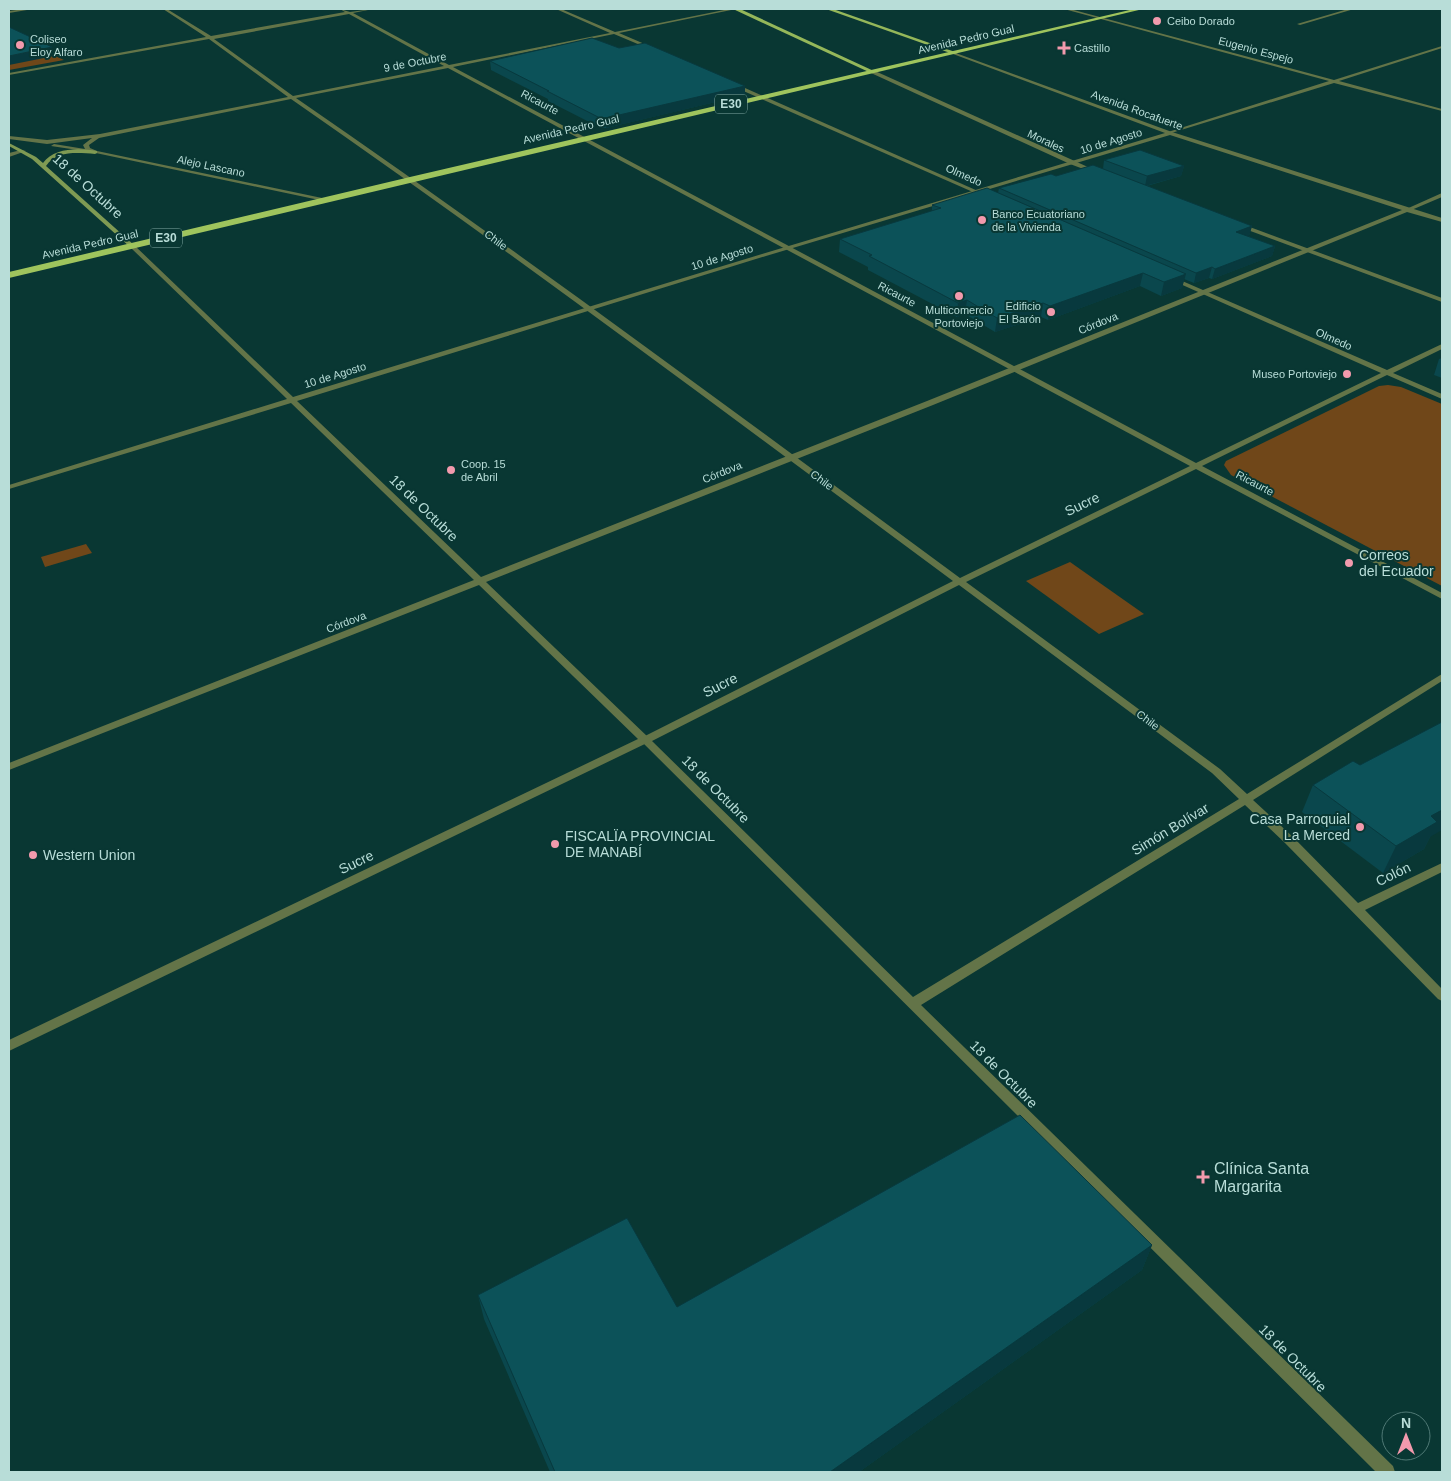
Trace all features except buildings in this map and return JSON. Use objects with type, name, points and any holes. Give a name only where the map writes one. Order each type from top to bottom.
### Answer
[{"type":"highway","name":"Avenida Pedro Gual","points":[[9,275],[410,178],[1140,9]]},
{"type":"main road","name":"Morales","points":[[735,9],[874,72]]},
{"type":"main road","name":"Avenida Rocafuerte","points":[[829,9],[955,53]]},
{"type":"main road","name":"18 de Octubre","points":[[9,144],[23,151],[44,166],[132,246]]},
{"type":"main road","points":[[44,166],[47,161],[57,155],[95,152]]},
{"type":"street","points":[[9,12],[31,9]]},
{"type":"street","name":"Chile","points":[[165,9],[210,38],[291,97],[410,178],[1201,759],[1248,799],[1442,996]]},
{"type":"street","name":"Ricaurte","points":[[342,9],[1013,369],[1442,596]]},
{"type":"street","points":[[9,74],[371,9]]},
{"type":"street","points":[[558,9],[661,53]]},
{"type":"street","name":"9 de Octubre","points":[[100,136],[735,9]]},
{"type":"street","name":"Eugenio Espejo","points":[[1066,9],[1442,110]]},
{"type":"street","points":[[1299,24],[1352,9]]},
{"type":"street","name":"10 de Agosto","points":[[9,486],[289,399],[1072,163],[1442,48]]},
{"type":"street","name":"Avenida Rocafuerte","points":[[955,53],[1170,133],[1442,220]]},
{"type":"street","name":"Morales","points":[[874,72],[1072,163],[1099,173]]},
{"type":"street","name":"Olmedo","points":[[724,81],[989,198]]},
{"type":"street","points":[[95,152],[88,149],[86,145],[100,136]]},
{"type":"street","name":"Alejo Lascano","points":[[27,141],[62,141],[100,136]]},
{"type":"street","name":"Alejo Lascano","points":[[9,138],[95,152],[322,200]]},
{"type":"street","points":[[9,155],[23,151]]},
{"type":"street","name":"Córdova","points":[[9,767],[480,582],[1205,293],[1442,196]]},
{"type":"street","points":[[1236,223],[1442,300]]},
{"type":"street","name":"18 de Octubre","points":[[132,246],[645,740],[1387,1472]]},
{"type":"street","name":"Olmedo","points":[[1169,277],[1442,397]]},
{"type":"street","name":"Sucre","points":[[9,1046],[645,740],[960,581],[1442,346]]},
{"type":"street","name":"Simón Bolívar","points":[[912,1004],[1248,799],[1442,677]]},
{"type":"street","name":"Colón","points":[[1357,909],[1442,867]]},
{"type":"shaded area","name":"Coliseo Eloy Alfaro","points":[[9,35],[64,60],[9,70]]},
{"type":"shaded area","points":[[1379,386],[1401,387],[1442,404],[1442,586],[1231,475],[1224,465],[1226,461]]},
{"type":"shaded area","points":[[86,544],[92,553],[45,567],[41,557]]},
{"type":"shaded area","points":[[1070,562],[1144,614],[1099,634],[1026,581]]},
{"type":"place","name":"Ceibo Dorado","points":[[1157,21]]},
{"type":"place","name":"Coliseo Eloy Alfaro","points":[[20,45]]},
{"type":"place","name":"Castillo","points":[[1064,48]]},
{"type":"place","name":"Banco Ecuatoriano de la Vivienda","points":[[982,220]]},
{"type":"place","name":"Multicomercio Portoviejo","points":[[959,296]]},
{"type":"place","name":"Edificio El Barón","points":[[1051,312]]},
{"type":"place","name":"Museo Portoviejo","points":[[1347,374]]},
{"type":"place","name":"Coop. 15 de Abril","points":[[451,470]]},
{"type":"place","name":"Correos del Ecuador","points":[[1349,563]]},
{"type":"place","name":"Casa Parroquial La Merced","points":[[1360,827]]},
{"type":"place","name":"FISCALÏA PROVINCIAL DE MANABÍ","points":[[555,844]]},
{"type":"place","name":"Western Union","points":[[33,855]]},
{"type":"place","name":"Clínica Santa Margarita","points":[[1203,1177]]}]
